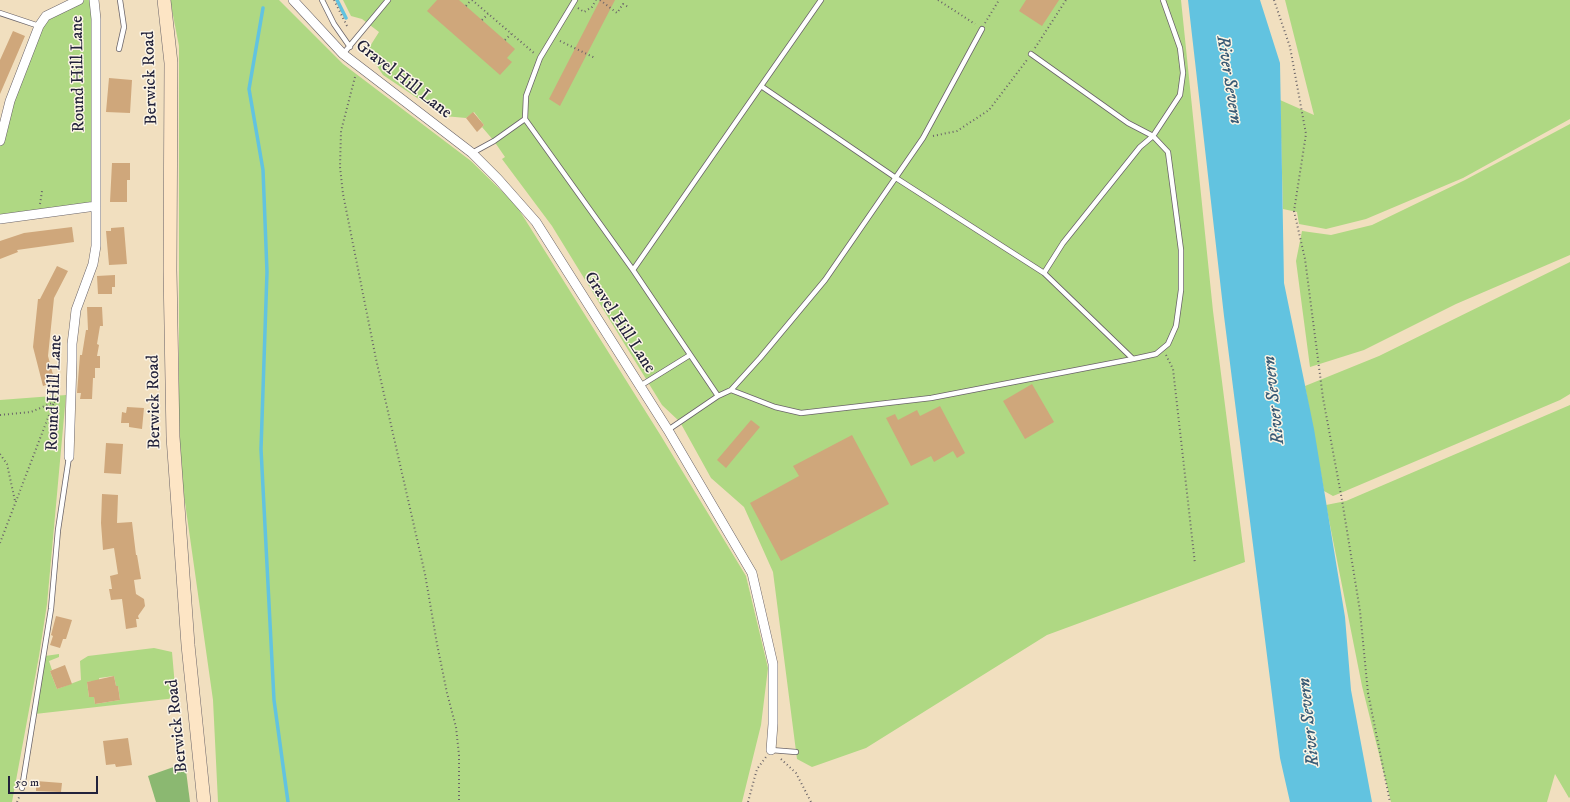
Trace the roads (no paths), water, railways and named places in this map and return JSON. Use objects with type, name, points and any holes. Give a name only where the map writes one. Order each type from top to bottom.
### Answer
[{"type":"main road","name":"Berwick Road","points":[[164,0],[171,63],[170,270],[173,437],[188,644],[204,802]]},
{"type":"street","points":[[0,141],[10,101],[39,26],[46,16],[80,0]]},
{"type":"street","name":"Round Hill Lane","points":[[69,457],[72,344],[74,328],[81,295],[93,264],[96,246],[96,19],[94,0]]},
{"type":"street","name":"Gravel Hill Lane","points":[[293,0],[347,50],[360,67],[472,153],[498,179],[536,222],[668,430],[752,573],[772,664],[773,724],[771,750]]},
{"type":"street","points":[[0,220],[96,206]]},
{"type":"lane","points":[[119,49],[124,27],[120,0]]},
{"type":"lane","points":[[322,0],[347,50],[388,0]]},
{"type":"lane","points":[[633,270],[821,0]]},
{"type":"lane","points":[[1044,273],[1064,243],[1140,147],[1153,136],[1180,95],[1183,73],[1180,48],[1162,0]]},
{"type":"lane","points":[[573,2],[540,58],[526,96],[525,119],[633,270],[718,396]]},
{"type":"lane","points":[[0,13],[39,26]]},
{"type":"lane","points":[[668,430],[718,396],[731,390],[760,358],[825,280],[923,138],[982,29]]},
{"type":"lane","points":[[731,390],[775,407],[801,413],[931,398],[1156,354],[1168,344],[1176,326],[1182,290],[1181,250],[1168,152],[1153,136],[1128,123],[1031,54]]},
{"type":"lane","points":[[761,86],[896,178],[1044,273],[1133,359]]},
{"type":"lane","points":[[472,153],[494,141],[525,119]]},
{"type":"lane","points":[[640,386],[690,355]]},
{"type":"lane","name":"Round Hill Lane","points":[[22,788],[51,609],[58,530],[69,457]]},
{"type":"lane","points":[[771,750],[796,752]]},
{"type":"water","name":"River Severn","points":[[1188,0],[1260,0],[1280,63],[1284,283],[1314,429],[1345,617],[1351,690],[1372,802],[1290,802],[1280,758],[1224,316]]},
{"type":"waterway","points":[[337,0],[346,18]]},
{"type":"waterway","points":[[263,8],[249,89],[263,170],[267,272],[261,449],[274,700],[288,802]]}]
